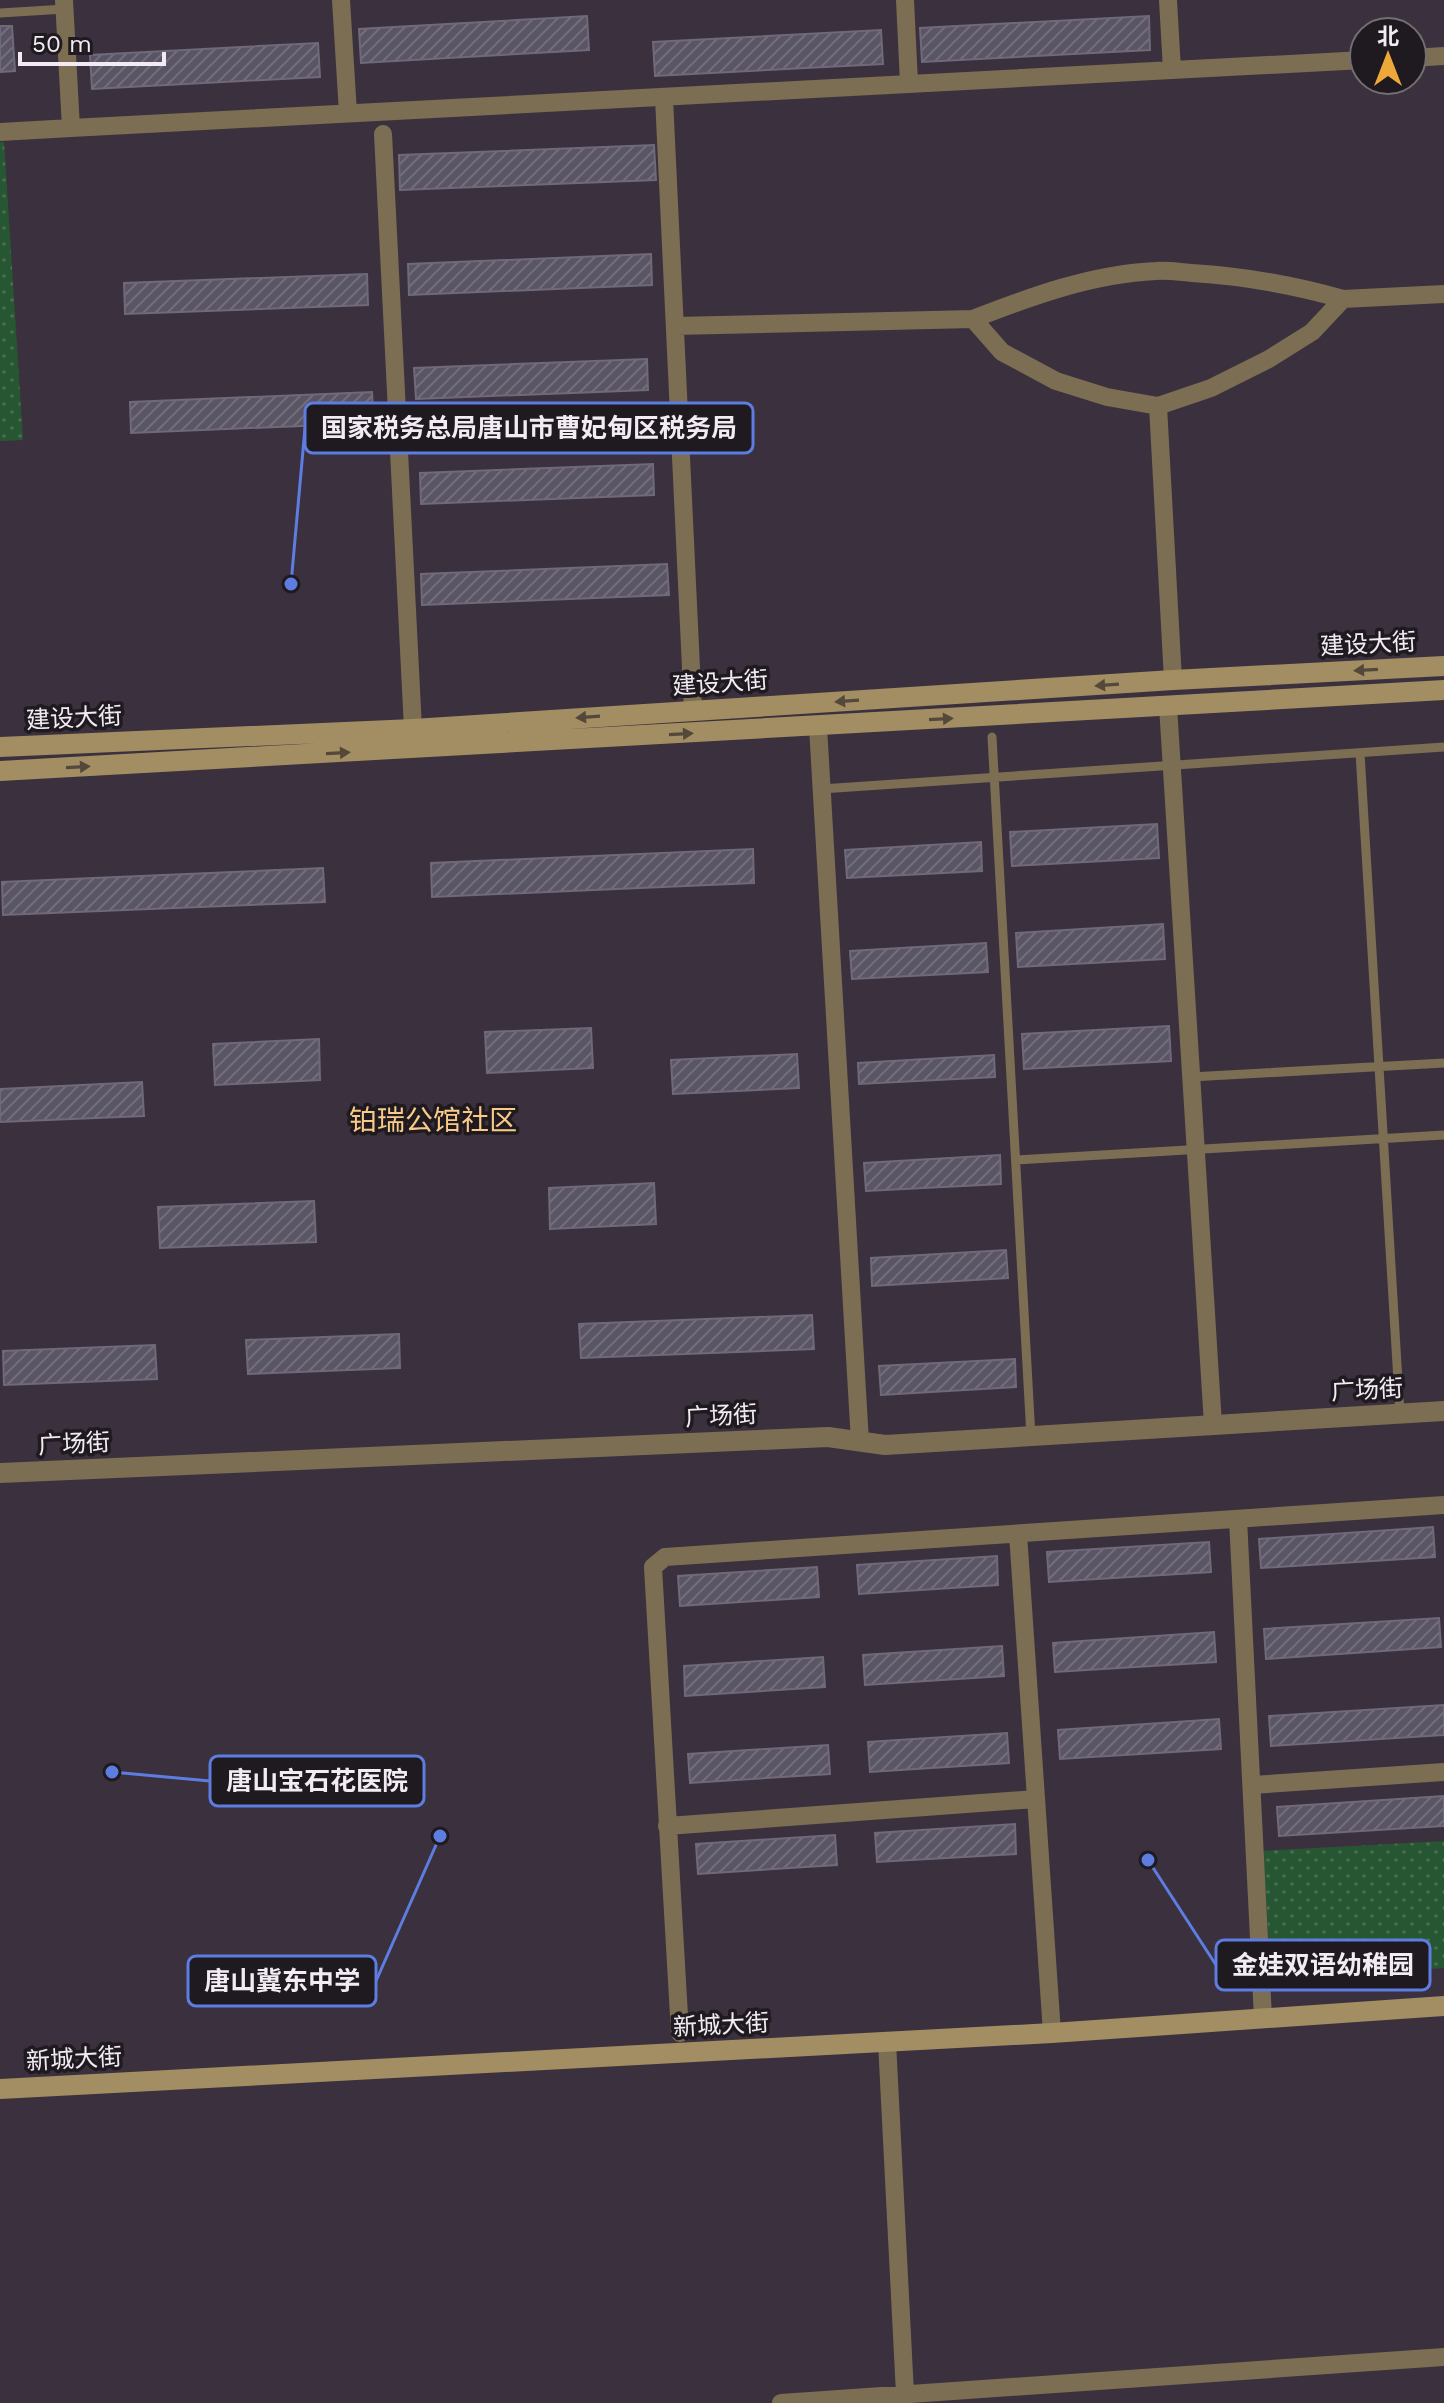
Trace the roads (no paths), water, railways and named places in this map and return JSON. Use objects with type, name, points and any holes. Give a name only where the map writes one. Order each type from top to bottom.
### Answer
[{"type":"main road","name":"建设大街","points":[[0,747],[413,729],[1173,680],[1444,666]]},
{"type":"main road","name":"建设大街","points":[[0,771],[1444,690]]},
{"type":"main road","name":"新城大街","points":[[0,2089],[1052,2033],[1444,2006]]},
{"type":"street","points":[[341,0],[348,113]]},
{"type":"street","points":[[905,0],[909,83]]},
{"type":"street","points":[[1168,0],[1172,70]]},
{"type":"street","points":[[64,4],[71,128]]},
{"type":"street","points":[[0,132],[1348,61]]},
{"type":"street","points":[[664,98],[693,710]]},
{"type":"street","points":[[383,134],[413,729]]},
{"type":"street","points":[[675,326],[973,319],[1039,293],[1092,280],[1156,271],[1230,275],[1292,285],[1343,299],[1444,294]]},
{"type":"street","points":[[973,319],[1002,352],[1056,381],[1107,397],[1158,406],[1211,388],[1269,359],[1312,332],[1343,299]]},
{"type":"street","points":[[1158,406],[1173,680]]},
{"type":"street","points":[[1168,706],[1213,1425]]},
{"type":"street","points":[[818,727],[860,1442]]},
{"type":"street","name":"广场街","points":[[0,1473],[828,1437],[885,1445],[1444,1411]]},
{"type":"street","points":[[680,2033],[653,1567],[665,1557],[1444,1505]]},
{"type":"street","points":[[1238,1519],[1263,2018]]},
{"type":"street","points":[[1018,1534],[1052,2033]]},
{"type":"street","points":[[1252,1785],[1444,1772]]},
{"type":"street","points":[[667,1826],[1036,1799]]},
{"type":"street","points":[[887,2042],[905,2394]]},
{"type":"street","points":[[781,2403],[1444,2357]]},
{"type":"lane","points":[[0,13],[64,4]]},
{"type":"lane","points":[[992,737],[1031,1437]]},
{"type":"lane","points":[[821,789],[1444,747]]},
{"type":"lane","points":[[1360,753],[1400,1414]]},
{"type":"lane","points":[[1191,1077],[1444,1063]]},
{"type":"lane","points":[[1016,1160],[1444,1135]]},
{"type":"place","name":"国家税务总局唐山市曹妃甸区税务局","points":[[291,584]]},
{"type":"place","name":"唐山宝石花医院","points":[[112,1772]]},
{"type":"place","name":"唐山冀东中学","points":[[440,1836]]},
{"type":"place","name":"金娃双语幼稚园","points":[[1148,1860]]},
{"type":"district","name":"铂瑞公馆社区","points":[[433,1120]]}]
